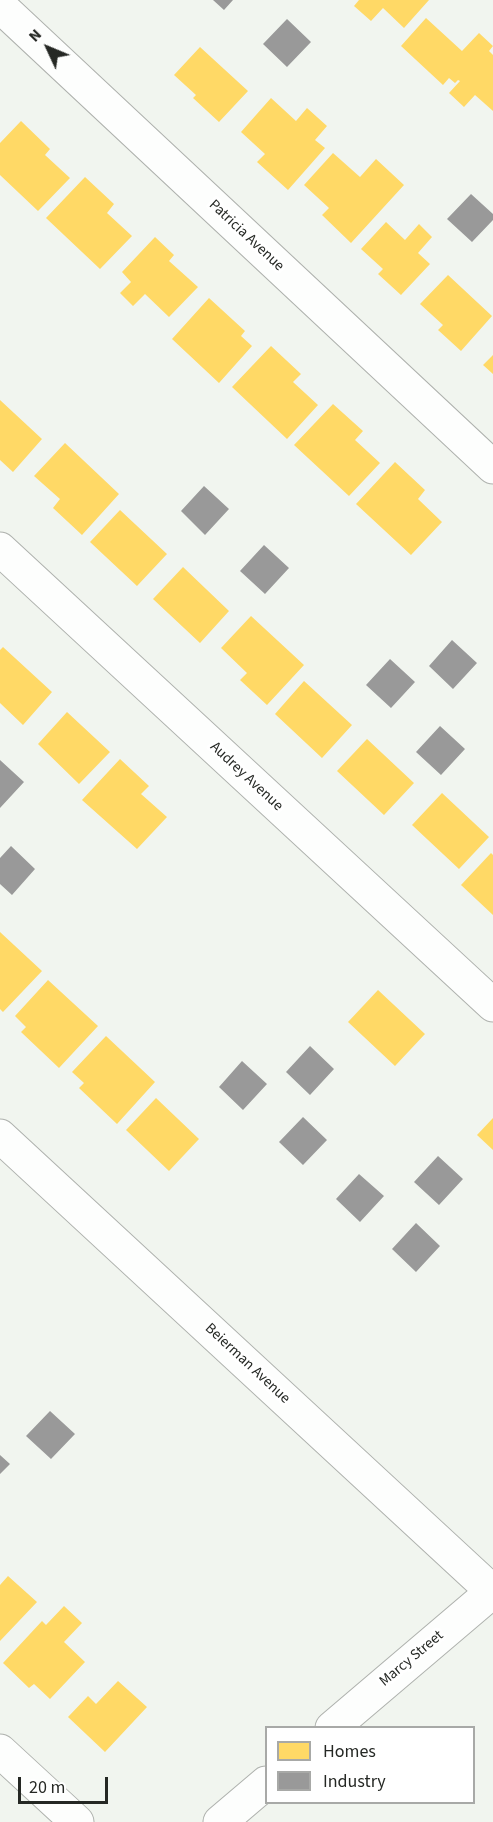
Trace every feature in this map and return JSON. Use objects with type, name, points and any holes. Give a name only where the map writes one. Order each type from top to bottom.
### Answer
[{"type":"street","name":"Patricia Avenue","points":[[0,6],[493,467]]},
{"type":"street","name":"Audrey Avenue","points":[[0,549],[493,1005]]},
{"type":"street","name":"Beierman Avenue","points":[[0,1136],[493,1591]]},
{"type":"street","name":"Marcy Street","points":[[334,1726],[493,1591]]},
{"type":"street","points":[[0,1751],[77,1822]]},
{"type":"street","points":[[220,1822],[265,1785]]},
{"type":"building: Homes","points":[[359,0],[429,0],[404,28],[383,8],[371,21],[354,6]]},
{"type":"building: Homes","points":[[426,18],[462,51],[479,33],[493,46],[489,51],[493,55],[493,111],[475,95],[464,107],[449,93],[460,81],[455,83],[449,78],[443,85],[401,46]]},
{"type":"building: Homes","points":[[200,47],[248,91],[219,122],[193,98],[196,95],[174,75]]},
{"type":"building: Homes","points":[[271,98],[296,121],[307,108],[327,126],[315,140],[325,148],[288,190],[257,162],[265,154],[241,132]]},
{"type":"building: Homes","points":[[21,121],[50,149],[45,155],[70,178],[38,211],[0,175],[0,143]]},
{"type":"building: Homes","points":[[333,153],[360,177],[376,159],[404,185],[351,243],[322,215],[329,208],[304,185]]},
{"type":"building: Homes","points":[[85,177],[114,204],[107,213],[132,236],[100,269],[46,218]]},
{"type":"building: Homes","points":[[386,222],[405,240],[419,224],[432,237],[418,253],[430,264],[401,295],[378,274],[383,269],[361,249]]},
{"type":"building: Homes","points":[[155,237],[174,255],[169,261],[198,287],[169,317],[145,294],[133,306],[120,293],[131,282],[122,272]]},
{"type":"building: Homes","points":[[448,275],[492,316],[461,351],[438,330],[443,325],[420,304]]},
{"type":"building: Homes","points":[[209,298],[245,331],[241,336],[252,346],[219,383],[172,339]]},
{"type":"building: Homes","points":[[271,346],[301,374],[293,382],[318,405],[287,439],[232,387]]},
{"type":"building: Homes","points":[[493,355],[493,374],[483,365]]},
{"type":"building: Homes","points":[[0,400],[42,439],[13,472],[0,460]]},
{"type":"building: Homes","points":[[333,404],[363,431],[355,440],[380,463],[349,496],[294,445]]},
{"type":"building: Homes","points":[[65,443],[119,494],[82,535],[53,508],[60,499],[34,476]]},
{"type":"building: Homes","points":[[395,462],[425,490],[418,499],[442,522],[411,555],[356,504]]},
{"type":"building: Homes","points":[[120,510],[167,554],[137,586],[90,542]]},
{"type":"building: Homes","points":[[183,567],[229,611],[200,643],[153,599]]},
{"type":"building: Homes","points":[[251,616],[304,665],[267,705],[240,680],[247,673],[221,648]]},
{"type":"building: Homes","points":[[3,647],[52,692],[23,725],[0,703],[0,650]]},
{"type":"building: Homes","points":[[304,681],[352,725],[322,758],[275,714]]},
{"type":"building: Homes","points":[[67,712],[110,752],[79,784],[38,744]]},
{"type":"building: Homes","points":[[367,739],[414,783],[384,815],[337,771]]},
{"type":"building: Homes","points":[[120,759],[149,786],[141,794],[167,817],[137,849],[82,800]]},
{"type":"building: Homes","points":[[442,793],[489,837],[459,869],[412,825]]},
{"type":"building: Homes","points":[[491,853],[493,855],[493,915],[461,885]]},
{"type":"building: Homes","points":[[0,932],[42,971],[3,1012],[0,1009]]},
{"type":"building: Homes","points":[[48,980],[98,1026],[59,1068],[21,1032],[26,1027],[15,1016]]},
{"type":"building: Homes","points":[[378,990],[425,1034],[395,1066],[348,1022]]},
{"type":"building: Homes","points":[[106,1036],[155,1082],[117,1124],[79,1088],[84,1083],[72,1072]]},
{"type":"building: Homes","points":[[156,1098],[199,1139],[169,1171],[126,1130]]},
{"type":"building: Homes","points":[[493,1118],[493,1150],[477,1135]]},
{"type":"building: Homes","points":[[8,1576],[37,1602],[0,1641],[0,1585]]},
{"type":"building: Homes","points":[[64,1606],[82,1623],[64,1642],[85,1662],[50,1699],[34,1684],[29,1688],[3,1663],[42,1621],[46,1625]]},
{"type":"building: Homes","points":[[118,1681],[147,1707],[105,1752],[68,1717],[88,1696],[96,1704]]},
{"type":"building: Industry","points":[[213,0],[233,0],[224,10]]},
{"type":"building: Industry","points":[[287,19],[311,42],[287,67],[263,44]]},
{"type":"building: Industry","points":[[471,194],[493,214],[493,220],[472,242],[447,219]]},
{"type":"building: Industry","points":[[204,486],[229,509],[205,535],[181,511]]},
{"type":"building: Industry","points":[[264,545],[289,568],[265,594],[240,571]]},
{"type":"building: Industry","points":[[452,640],[477,663],[453,689],[429,666]]},
{"type":"building: Industry","points":[[390,659],[415,682],[391,708],[366,685]]},
{"type":"building: Industry","points":[[440,726],[465,749],[441,775],[416,752]]},
{"type":"building: Industry","points":[[0,760],[24,782],[0,808]]},
{"type":"building: Industry","points":[[11,846],[35,869],[12,895],[0,884],[0,858]]},
{"type":"building: Industry","points":[[310,1046],[334,1069],[310,1095],[286,1072]]},
{"type":"building: Industry","points":[[242,1061],[267,1084],[243,1110],[219,1087]]},
{"type":"building: Industry","points":[[303,1117],[327,1140],[303,1165],[279,1142]]},
{"type":"building: Industry","points":[[438,1156],[463,1179],[439,1205],[414,1182]]},
{"type":"building: Industry","points":[[359,1174],[384,1196],[360,1222],[336,1199]]},
{"type":"building: Industry","points":[[416,1223],[440,1246],[416,1272],[392,1249]]},
{"type":"building: Industry","points":[[50,1411],[75,1434],[51,1459],[26,1436]]},
{"type":"building: Industry","points":[[0,1455],[10,1464],[0,1474]]}]
